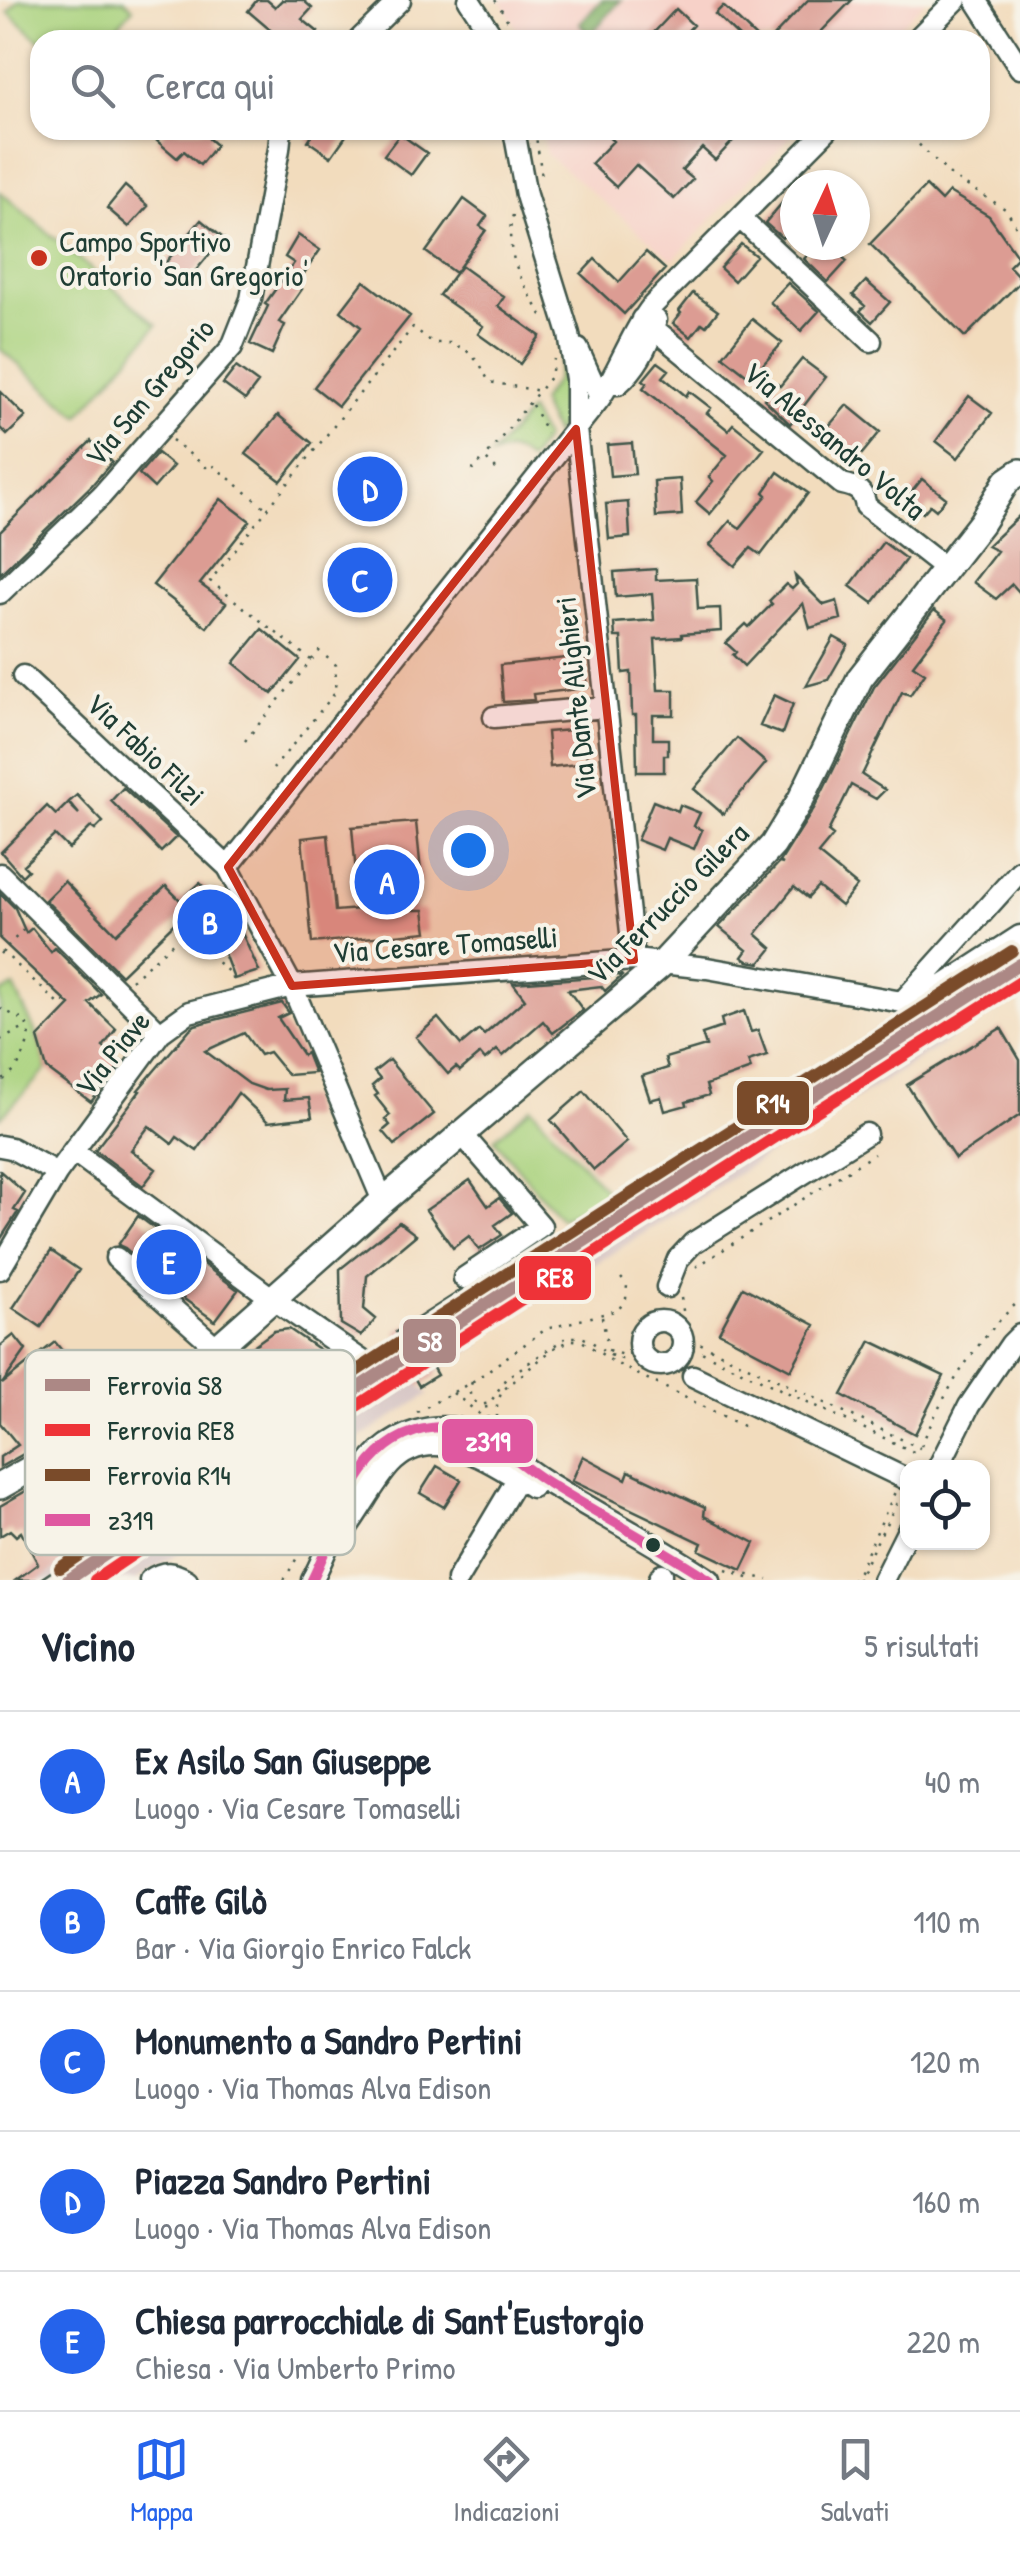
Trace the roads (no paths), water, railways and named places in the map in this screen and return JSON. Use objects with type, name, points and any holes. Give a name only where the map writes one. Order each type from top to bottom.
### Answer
[{"type":"main road","name":"Via Ferruccio Gilera","points":[[214,1350],[383,1200],[662,964],[773,846],[801,800],[860,678],[980,523],[1007,481],[1020,472]]},
{"type":"main road","name":"Via Ferruccio Gilera","points":[[980,523],[1020,491]]},
{"type":"main road","name":"Via Ferruccio Gilera","points":[[0,1486],[25,1472]]},
{"type":"street","points":[[369,30],[400,0]]},
{"type":"street","points":[[469,0],[488,30]]},
{"type":"street","points":[[926,30],[956,0]]},
{"type":"street","points":[[976,0],[1020,68]]},
{"type":"street","name":"Via San Gregorio","points":[[0,593],[101,496],[232,346],[251,299],[280,140]]},
{"type":"street","points":[[516,140],[526,195],[570,334],[600,398]]},
{"type":"street","points":[[586,365],[599,369],[611,366],[623,356],[662,298],[816,140]]},
{"type":"street","points":[[740,218],[871,341]]},
{"type":"street","points":[[600,398],[628,376],[644,352],[648,324]]},
{"type":"street","name":"Via Alessandro Volta","points":[[648,324],[842,484],[854,486],[863,494],[866,506],[945,568]]},
{"type":"street","name":"Via Dante Alighieri","points":[[570,334],[576,380],[576,429],[634,960]]},
{"type":"street","points":[[228,867],[560,450],[600,398],[623,356]]},
{"type":"street","name":"Via Fabio Filzi","points":[[23,676],[228,867],[292,986],[383,1200]]},
{"type":"street","points":[[494,717],[606,708]]},
{"type":"street","points":[[902,1002],[1020,871]]},
{"type":"street","points":[[0,874],[160,1033]]},
{"type":"street","points":[[902,1002],[932,992],[1020,936]]},
{"type":"street","name":"Via Cesare Tomaselli","points":[[292,986],[634,960],[707,968],[902,1002]]},
{"type":"street","name":"Via Piave","points":[[0,1269],[57,1173],[160,1033],[189,1012],[292,986]]},
{"type":"street","points":[[462,1134],[541,1226],[464,1278]]},
{"type":"street","points":[[672,1324],[678,1259],[693,1243],[870,1144]]},
{"type":"street","points":[[0,1146],[57,1173]]},
{"type":"street","points":[[73,1151],[346,1350]]},
{"type":"street","points":[[116,1258],[217,1348]]},
{"type":"street","points":[[674,1288],[641,1334],[639,1354],[654,1364],[683,1352]]},
{"type":"street","points":[[650,1324],[672,1324],[680,1333],[693,1376],[900,1479]]},
{"type":"street","points":[[942,1460],[968,1406],[1020,1335]]},
{"type":"street","points":[[355,1356],[364,1362]]},
{"type":"street","points":[[355,1488],[373,1458],[399,1437],[420,1430],[445,1437],[458,1429],[480,1438],[521,1473],[697,1580]]},
{"type":"street","points":[[456,1580],[521,1473]]},
{"type":"street","points":[[521,1473],[710,1580]]},
{"type":"street","points":[[883,1580],[900,1546]]},
{"type":"street","points":[[312,1580],[326,1555]]},
{"type":"water","points":[[380,474],[392,478],[396,490],[392,502],[380,506],[368,502],[364,490],[368,478]]},
{"type":"rail line","name":"R14","points":[[355,1372],[1012,951]]},
{"type":"rail line","name":"S8","points":[[355,1390],[1020,964]]},
{"type":"rail line","name":"RE8","points":[[355,1408],[1020,982]]},
{"type":"rail line","name":"R14","points":[[60,1568],[79,1555]]},
{"type":"rail line","name":"S8","points":[[68,1580],[105,1555]]},
{"type":"rail line","name":"RE8","points":[[95,1580],[132,1555]]},
{"type":"place","name":"Campo Sportivo Oratorio 'San Gregorio'","points":[[39,258]]},
{"type":"place","name":"Piazza Sandro Pertini","points":[[370,489]]},
{"type":"place","name":"Monumento a Sandro Pertini","points":[[360,580]]},
{"type":"place","name":"Ex Asilo San Giuseppe","points":[[387,882]]},
{"type":"place","name":"Caffe Gilò","points":[[210,922]]},
{"type":"place","name":"Chiesa parrocchiale di Sant'Eustorgio","points":[[169,1262]]}]
